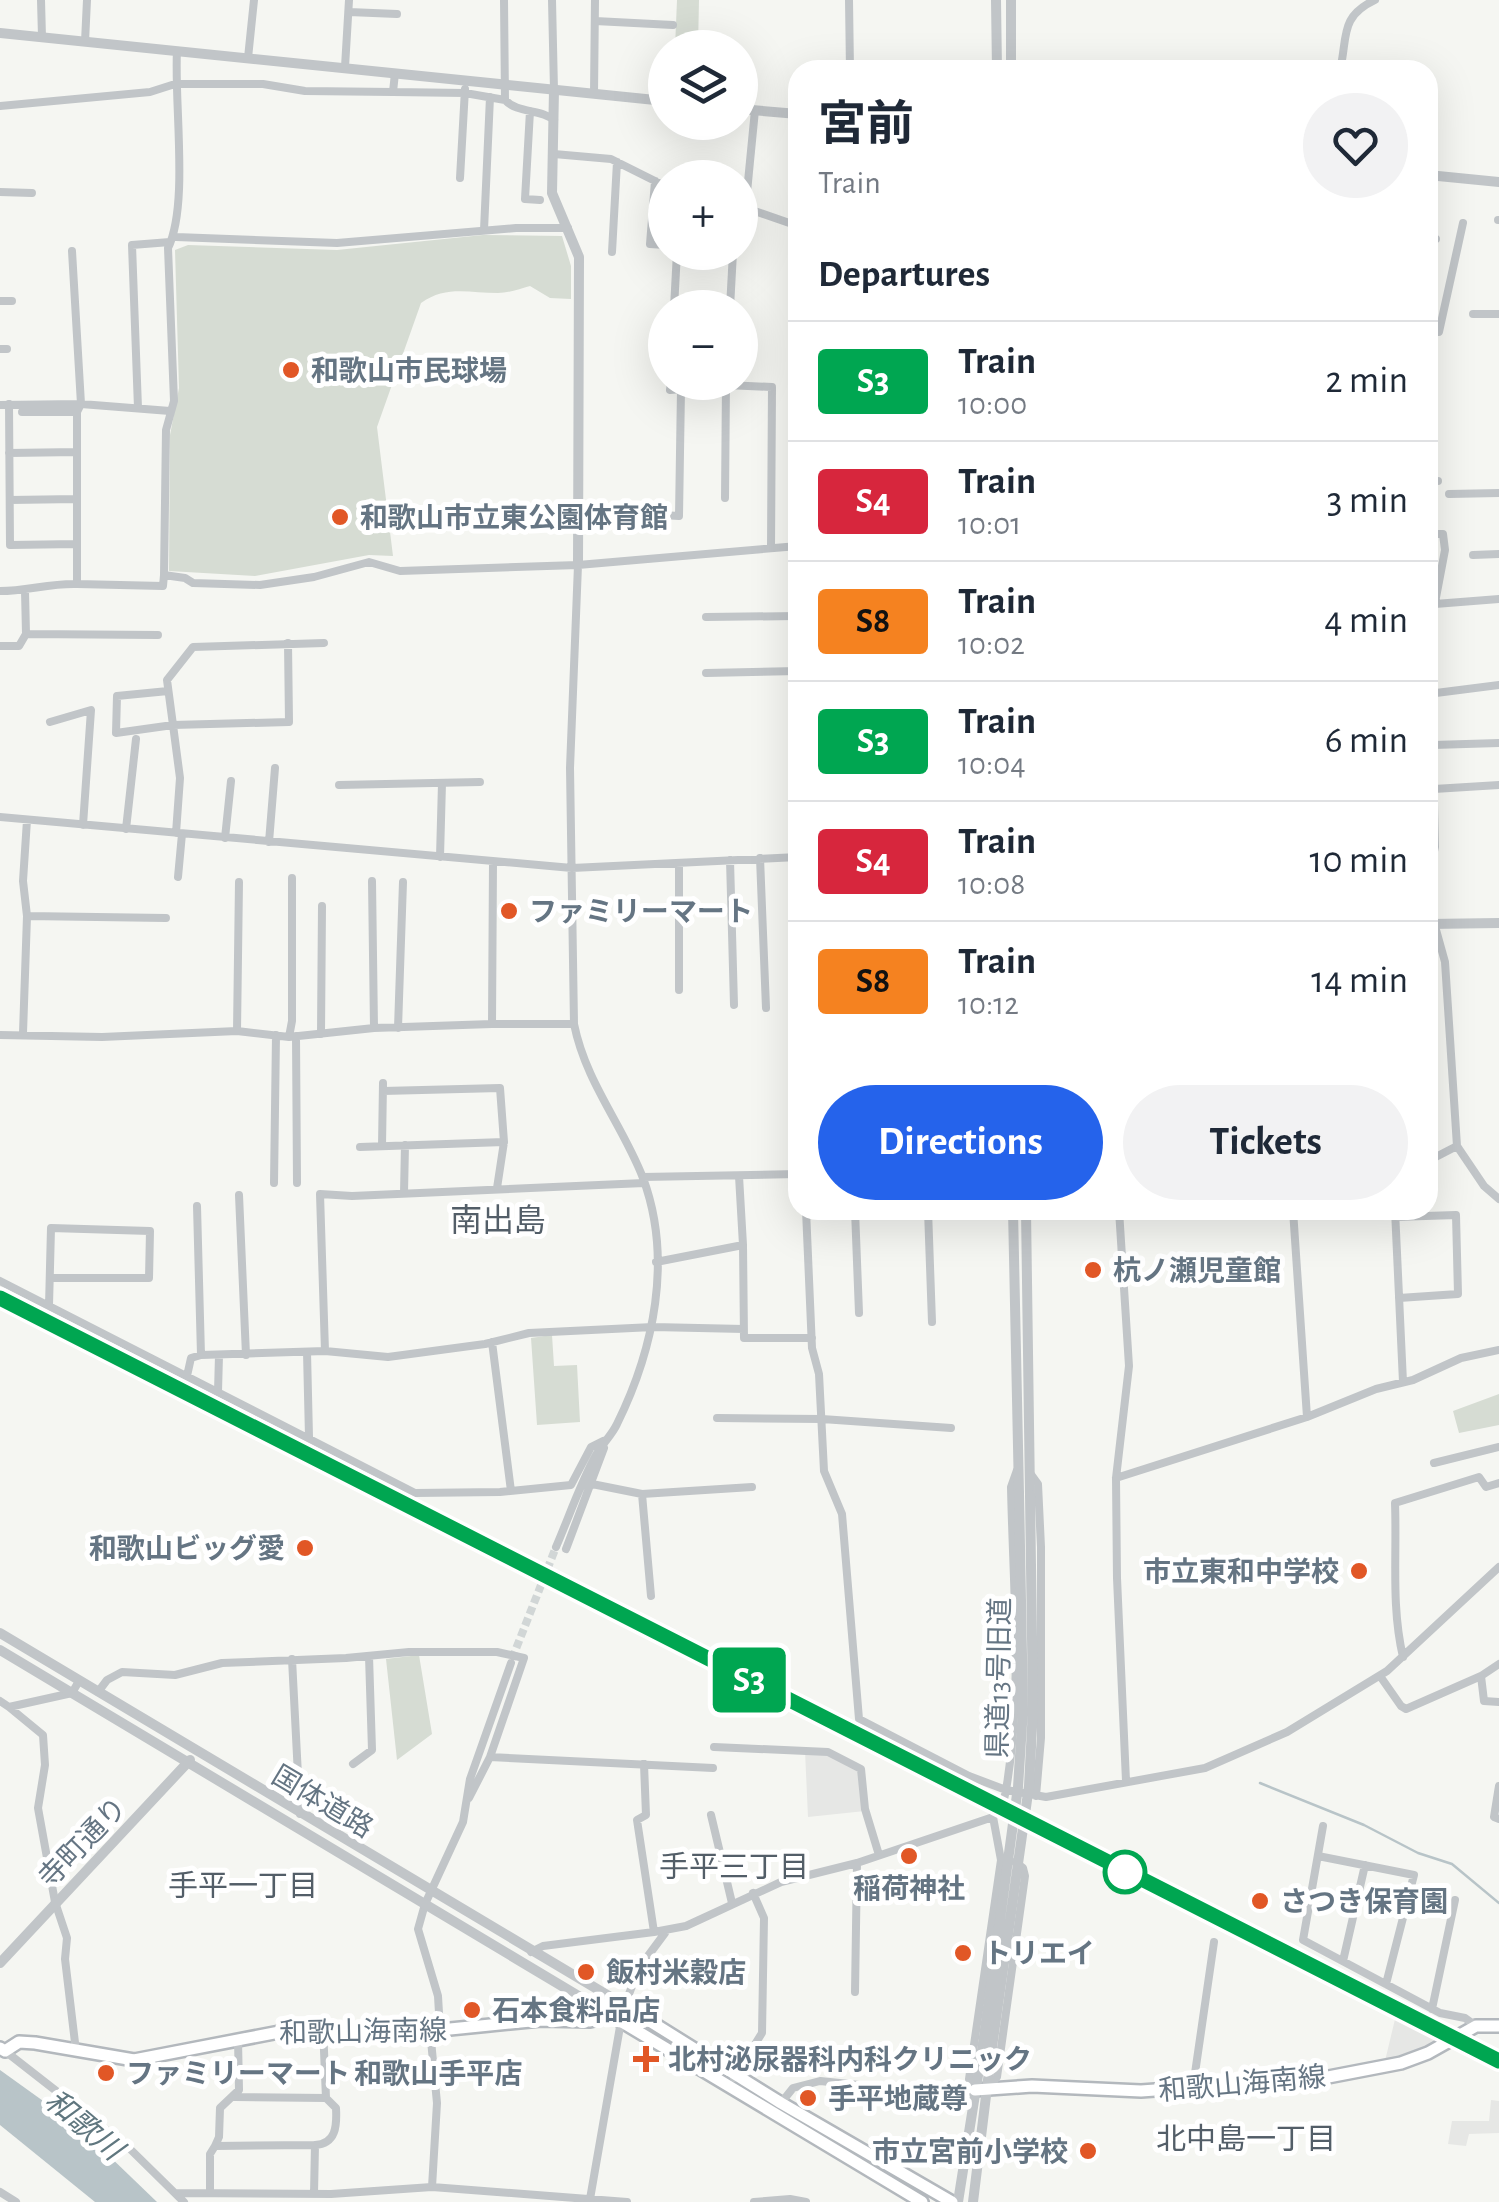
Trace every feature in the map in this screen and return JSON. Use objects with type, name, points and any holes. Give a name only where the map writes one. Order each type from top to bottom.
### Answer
[{"type":"main road","points":[[922,2202],[777,2108],[736,2075],[624,2006],[616,2018],[729,2087],[777,2108],[955,2202]]},
{"type":"main road","name":"和歌山海南線","points":[[2,2050],[18,2042],[134,2060],[300,2028],[435,2030],[616,2018]]},
{"type":"main road","name":"和歌山海南線","points":[[981,2090],[1032,2086],[1141,2091],[1323,2078],[1428,2054],[1476,2026]]},
{"type":"main road","points":[[1476,2026],[1499,2026]]},
{"type":"street","points":[[42,0],[42,37]]},
{"type":"street","points":[[85,42],[87,0]]},
{"type":"street","points":[[248,58],[254,0]]},
{"type":"street","points":[[345,68],[349,0]]},
{"type":"street","points":[[504,0],[505,100]]},
{"type":"street","points":[[552,0],[552,193],[579,256],[580,291],[578,564],[570,768],[574,1024],[581,1058],[643,1180],[656,1238],[653,1327],[642,1366],[616,1428],[606,1439],[595,1457],[561,1548],[592,1484],[606,1439]]},
{"type":"street","points":[[594,94],[595,0]]},
{"type":"street","points":[[848,0],[850,60]]},
{"type":"street","points":[[996,0],[997,60]]},
{"type":"street","points":[[1011,0],[1011,60]]},
{"type":"street","points":[[1342,60],[1348,20],[1356,9],[1374,0]]},
{"type":"street","points":[[349,12],[398,14]]},
{"type":"street","points":[[594,21],[672,25]]},
{"type":"street","points":[[0,33],[648,99]]},
{"type":"street","points":[[0,591],[24,592],[51,583],[163,586],[166,430],[174,401],[173,240],[180,164],[177,51]]},
{"type":"street","points":[[393,92],[395,72]]},
{"type":"street","points":[[460,178],[466,80]]},
{"type":"street","points":[[0,106],[150,92],[175,84],[263,84],[305,91],[465,93],[505,100],[514,108],[554,120]]},
{"type":"street","points":[[484,230],[490,97]]},
{"type":"street","points":[[758,110],[788,113]]},
{"type":"street","points":[[530,111],[526,199],[540,200]]},
{"type":"street","points":[[554,154],[617,162],[648,177]]},
{"type":"street","points":[[612,252],[617,162]]},
{"type":"street","points":[[1438,176],[1499,182]]},
{"type":"street","points":[[0,192],[32,193]]},
{"type":"street","points":[[758,212],[788,223]]},
{"type":"street","points":[[1438,332],[1462,223]]},
{"type":"street","points":[[138,408],[132,245],[173,240],[337,243],[484,230],[568,228]]},
{"type":"street","points":[[72,251],[79,408],[78,584]]},
{"type":"street","points":[[0,301],[12,301]]},
{"type":"street","points":[[1473,314],[1499,314]]},
{"type":"street","points":[[758,386],[772,387],[771,548]]},
{"type":"street","points":[[662,515],[678,516],[682,400]]},
{"type":"street","points":[[725,498],[726,400]]},
{"type":"street","points":[[78,544],[10,545],[10,452],[4,404],[170,412]]},
{"type":"street","points":[[22,412],[79,408]]},
{"type":"street","points":[[10,452],[77,452]]},
{"type":"street","points":[[1449,494],[1499,493]]},
{"type":"street","points":[[10,500],[78,499]]},
{"type":"street","points":[[1438,534],[1443,534],[1445,550],[1438,588]]},
{"type":"street","points":[[164,575],[193,582],[260,584],[314,577],[369,562],[400,571],[578,564],[788,547]]},
{"type":"street","points":[[1473,556],[1499,554]]},
{"type":"street","points":[[0,646],[19,646],[26,634],[24,592]]},
{"type":"street","points":[[1438,604],[1499,599]]},
{"type":"street","points":[[706,616],[788,616]]},
{"type":"street","points":[[26,634],[158,635]]},
{"type":"street","points":[[178,877],[180,778],[167,680],[193,647],[324,642]]},
{"type":"street","points":[[168,692],[118,696],[116,733],[173,726],[289,722],[288,644]]},
{"type":"street","points":[[706,673],[788,671]]},
{"type":"street","points":[[1438,693],[1499,685]]},
{"type":"street","points":[[50,722],[91,710],[83,825]]},
{"type":"street","points":[[126,829],[136,739]]},
{"type":"street","points":[[1438,745],[1499,742]]},
{"type":"street","points":[[269,842],[274,768]]},
{"type":"street","points":[[225,838],[231,781]]},
{"type":"street","points":[[440,857],[442,782]]},
{"type":"street","points":[[339,785],[480,782]]},
{"type":"street","points":[[1438,789],[1499,784]]},
{"type":"street","points":[[0,817],[572,868],[788,857]]},
{"type":"street","points":[[24,1034],[27,916],[22,881],[27,820]]},
{"type":"street","points":[[760,858],[766,1008]]},
{"type":"street","points":[[730,860],[734,1005]]},
{"type":"street","points":[[492,1024],[494,862]]},
{"type":"street","points":[[679,864],[679,990]]},
{"type":"street","points":[[292,878],[297,1182]]},
{"type":"street","points":[[372,881],[374,1028]]},
{"type":"street","points":[[237,1031],[240,882]]},
{"type":"street","points":[[398,1028],[403,882]]},
{"type":"street","points":[[321,1034],[322,906]]},
{"type":"street","points":[[27,916],[166,918]]},
{"type":"street","points":[[1438,924],[1499,923]]},
{"type":"street","points":[[1438,943],[1445,962],[1457,1146],[1484,1186],[1499,1198]]},
{"type":"street","points":[[0,1036],[102,1037],[237,1031],[292,1036],[374,1028],[574,1024]]},
{"type":"street","points":[[274,1183],[276,1035]]},
{"type":"street","points":[[382,1146],[383,1087],[500,1088],[504,1142],[497,1188]]},
{"type":"street","points":[[360,1148],[504,1142]]},
{"type":"street","points":[[404,1194],[406,1145]]},
{"type":"street","points":[[1438,1156],[1457,1146]]},
{"type":"street","points":[[324,1351],[320,1194],[404,1194],[788,1174]]},
{"type":"street","points":[[739,1176],[744,1338],[812,1338]]},
{"type":"street","points":[[239,1195],[246,1355]]},
{"type":"street","points":[[196,1206],[201,1355]]},
{"type":"street","points":[[1399,1298],[1458,1294],[1456,1215],[1438,1214]]},
{"type":"street","points":[[806,1220],[824,1472],[842,1514],[858,1719],[969,1776],[1036,1796],[1080,1793],[1205,1768],[1287,1732],[1380,1676],[1499,1568]]},
{"type":"street","points":[[855,1220],[859,1314]]},
{"type":"street","points":[[928,1220],[932,1322]]},
{"type":"street","name":"県道13号旧道","points":[[973,2202],[981,2090],[1018,1787],[1023,1709],[1025,1494],[1012,1220]]},
{"type":"street","name":"県道13号旧道","points":[[1024,1470],[1026,1220]]},
{"type":"street","points":[[1120,1220],[1129,1366],[1116,1478],[1126,1781]]},
{"type":"street","points":[[1293,1220],[1307,1417]]},
{"type":"street","points":[[1395,1220],[1404,1382]]},
{"type":"street","points":[[49,1306],[51,1228],[150,1231],[149,1278],[50,1278]]},
{"type":"street","points":[[656,1262],[743,1246]]},
{"type":"street","points":[[0,1281],[415,1493],[571,1485],[591,1447],[606,1439]]},
{"type":"street","points":[[187,1376],[191,1358],[201,1355],[324,1351],[388,1357],[529,1333],[653,1327],[744,1328]]},
{"type":"street","points":[[492,1342],[511,1490]]},
{"type":"street","points":[[1116,1478],[1307,1417],[1461,1358],[1499,1350]]},
{"type":"street","points":[[307,1352],[308,1438]]},
{"type":"street","points":[[218,1392],[220,1354]]},
{"type":"street","points":[[717,1418],[822,1419],[950,1428]]},
{"type":"street","points":[[1434,1463],[1499,1447]]},
{"type":"street","points":[[531,1952],[542,1946],[666,1932],[753,1892],[857,1863],[993,1817],[1002,1809],[1014,1742],[1017,1692],[1011,1487],[1024,1470],[1038,1484],[1041,1547],[1042,1738],[1036,1796]]},
{"type":"street","points":[[1403,1656],[1395,1622],[1396,1503],[1478,1476],[1486,1487],[1499,1483]]},
{"type":"street","points":[[592,1484],[642,1494],[752,1487]]},
{"type":"street","points":[[642,1494],[652,1596]]},
{"type":"street","name":"国体道路","points":[[0,1634],[624,2006]]},
{"type":"street","name":"国体道路","points":[[0,1650],[616,2018]]},
{"type":"street","points":[[98,1692],[107,1680],[122,1672],[175,1675],[222,1663],[409,1652],[497,1652],[524,1658],[490,1757],[466,1802]]},
{"type":"street","points":[[353,1764],[372,1750],[370,1656]]},
{"type":"street","points":[[292,1659],[300,1814]]},
{"type":"street","points":[[432,2187],[438,1996],[418,1928],[463,1822],[470,1779],[511,1663]]},
{"type":"street","points":[[1380,1676],[1406,1709],[1482,1676],[1499,1664]]},
{"type":"street","points":[[1482,1676],[1484,1701],[1499,1702]]},
{"type":"street","points":[[8,1707],[72,1694],[79,1681]]},
{"type":"street","points":[[0,1701],[43,1735],[44,1765],[38,1808],[55,1902],[67,1938],[65,1958],[76,2050]]},
{"type":"street","points":[[714,1748],[828,1752],[861,1769],[865,1809],[878,1854]]},
{"type":"street","name":"寺町通り","points":[[0,1963],[198,1752]]},
{"type":"street","points":[[490,1757],[714,1768]]},
{"type":"street","points":[[644,1764],[646,1815],[637,1820],[654,1932]]},
{"type":"street","points":[[1499,1786],[1494,1817],[1499,1818]]},
{"type":"street","points":[[712,1815],[732,1903]]},
{"type":"street","points":[[981,2090],[969,2079],[1000,1860],[993,1817]]},
{"type":"street","points":[[1323,1826],[1303,1940],[1432,2008],[1466,2018],[1476,2026]]},
{"type":"street","points":[[1318,1856],[1414,1875],[1386,1984]]},
{"type":"street","points":[[777,2108],[793,2088],[820,2081],[928,2092],[981,2090],[996,2077],[1026,1876],[1017,1862],[1000,1860]]},
{"type":"street","points":[[854,1992],[857,1863]]},
{"type":"street","points":[[1343,1961],[1365,1865]]},
{"type":"street","points":[[729,2087],[762,2033],[764,1918],[753,1892]]},
{"type":"street","points":[[1432,2008],[1456,1900]]},
{"type":"street","points":[[624,2006],[639,1968],[666,1932]]},
{"type":"street","points":[[1193,2087],[1214,1942]]},
{"type":"street","points":[[590,2199],[616,2018]]},
{"type":"street","points":[[215,2146],[314,2145],[333,2138],[336,2108],[326,2098],[322,2028]]},
{"type":"street","points":[[235,2097],[239,2090],[238,2039]]},
{"type":"street","points":[[2,2050],[128,2147],[184,2202]]},
{"type":"street","name":"県道13号旧道","points":[[955,2202],[981,2090]]},
{"type":"street","points":[[210,2193],[210,2154],[215,2146],[220,2108],[226,2101],[235,2097],[326,2098]]},
{"type":"street","points":[[314,2145],[314,2194]]},
{"type":"street","points":[[175,2193],[314,2194],[432,2187],[627,2202]]},
{"type":"street","points":[[754,2202],[806,2202]]},
{"type":"shaded area","points":[[677,0],[699,0],[698,30],[676,30]]},
{"type":"shaded area","points":[[483,235],[562,236],[571,266],[571,299],[550,298],[530,286],[502,293],[449,292],[421,303],[377,427],[393,556],[369,555],[255,576],[169,571],[170,435],[179,388],[175,250],[188,245],[337,250]]},
{"type":"shaded area","points":[[552,1335],[554,1366],[577,1365],[580,1422],[537,1425],[531,1338]]},
{"type":"shaded area","points":[[1499,1394],[1499,1425],[1459,1433],[1453,1411]]},
{"type":"shaded area","points":[[419,1655],[432,1734],[397,1760],[386,1659]]},
{"type":"shaded area","points":[[805,1751],[828,1755],[859,1771],[865,1811],[808,1817]]},
{"type":"shaded area","points":[[1396,2015],[1443,2040],[1415,2055],[1385,2061]]},
{"type":"shaded area","points":[[0,2070],[78,2126],[157,2202],[95,2202],[0,2125]]},
{"type":"shaded area","points":[[1491,2100],[1499,2101],[1499,2133],[1469,2134],[1466,2146],[1448,2144],[1452,2121],[1489,2121]]},
{"type":"waterway","points":[[1260,1783],[1364,1825],[1418,1853],[1452,1864],[1499,1903]]},
{"type":"tunnel","points":[[512,1659],[556,1547]]},
{"type":"railway","points":[[0,1298],[1499,2061]]},
{"type":"train","name":"S3","points":[[0,1298],[1499,2061]]},
{"type":"place","name":"和歌山市民球場","points":[[291,370]]},
{"type":"place","name":"和歌山市立東公園体育館","points":[[340,517]]},
{"type":"place","name":"ファミリーマート","points":[[509,911]]},
{"type":"place","name":"杭ノ瀬児童館","points":[[1093,1270]]},
{"type":"place","name":"和歌山ビッグ愛","points":[[305,1548]]},
{"type":"place","name":"市立東和中学校","points":[[1359,1571]]},
{"type":"place","name":"稲荷神社","points":[[909,1856]]},
{"type":"place","name":"さつき保育園","points":[[1260,1901]]},
{"type":"place","name":"トリエイ","points":[[963,1953]]},
{"type":"place","name":"飯村米穀店","points":[[586,1972]]},
{"type":"place","name":"石本食料品店","points":[[472,2010]]},
{"type":"place","name":"北村泌尿器科内科クリニック","points":[[646,2059]]},
{"type":"place","name":"ファミリーマート 和歌山手平店","points":[[106,2073]]},
{"type":"place","name":"手平地蔵尊","points":[[808,2098]]},
{"type":"place","name":"市立宮前小学校","points":[[1088,2151]]},
{"type":"district","name":"南出島","points":[[498,1220]]},
{"type":"district","name":"手平三丁目","points":[[734,1867]]},
{"type":"district","name":"手平一丁目","points":[[243,1886]]},
{"type":"district","name":"北中島一丁目","points":[[1246,2139]]},
{"type":"water label","name":"和歌川","points":[[84,2125]]}]
